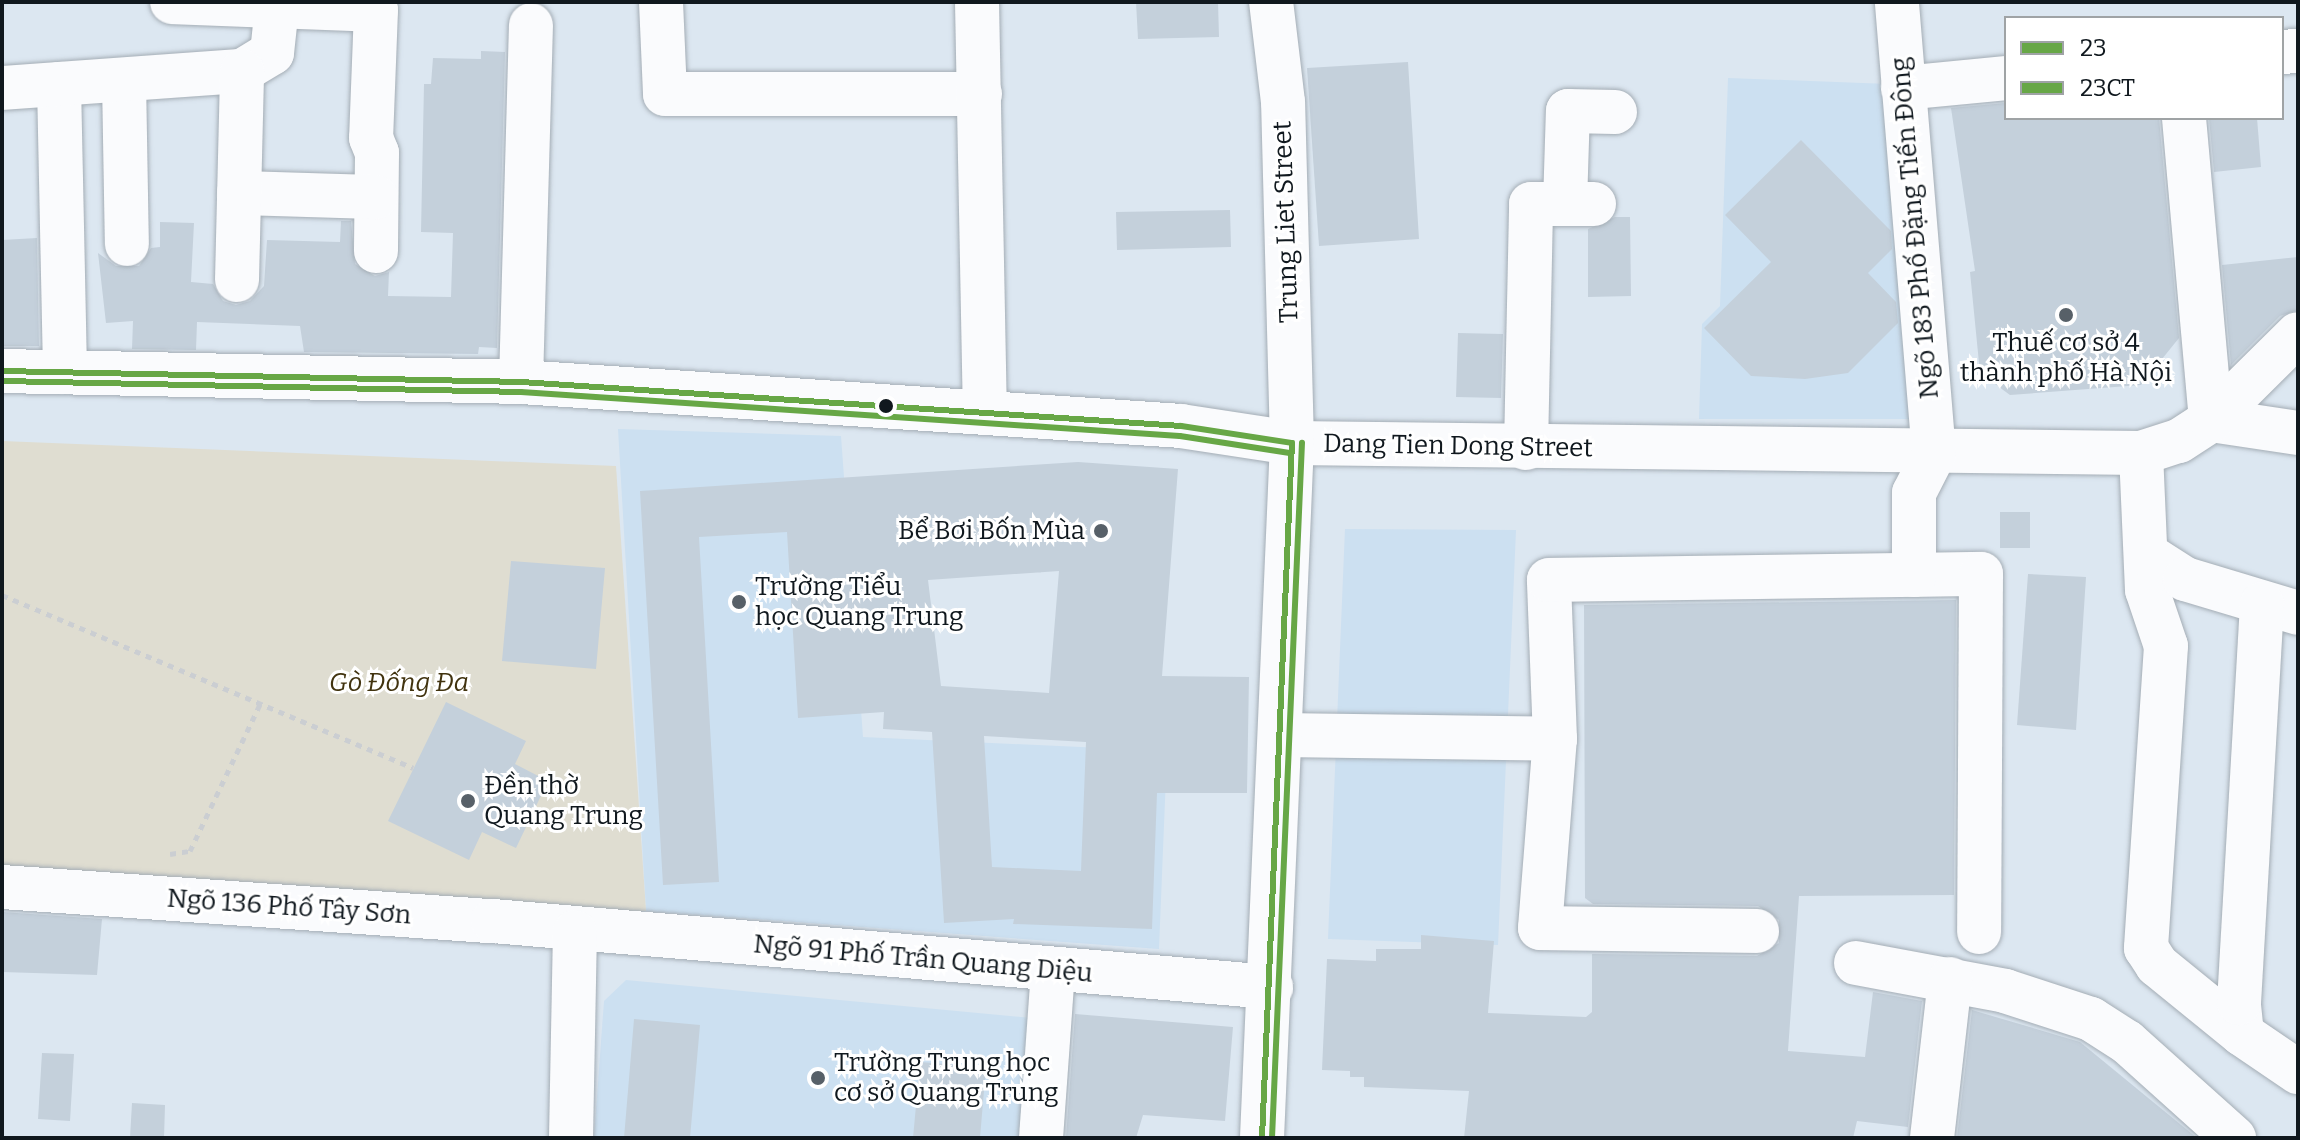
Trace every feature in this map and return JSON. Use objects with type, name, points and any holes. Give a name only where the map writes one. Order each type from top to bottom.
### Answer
[{"type":"street","points":[[172,2],[322,5],[376,10],[371,138],[377,153],[376,251]]},
{"type":"street","points":[[661,2],[665,94],[980,94]]},
{"type":"street","points":[[977,2],[985,410]]},
{"type":"street","name":"Trung Liet Street","points":[[1262,1138],[1283,735],[1292,443],[1283,102],[1271,2]]},
{"type":"street","name":"Ngõ 183 Phố Đặng Tiến Đông","points":[[1897,2],[1934,454]]},
{"type":"street","points":[[217,4],[230,72],[239,193],[237,280]]},
{"type":"street","points":[[2,88],[230,72],[272,53],[277,6]]},
{"type":"street","points":[[521,382],[531,25]]},
{"type":"street","points":[[1903,88],[2004,78]]},
{"type":"street","points":[[124,80],[127,244]]},
{"type":"street","points":[[59,84],[65,372]]},
{"type":"street","points":[[1526,448],[1531,204],[1579,204],[1568,111],[1615,112]]},
{"type":"street","points":[[2184,120],[2211,420],[2298,433]]},
{"type":"street","points":[[239,193],[376,197]]},
{"type":"street","name":"Dang Tien Dong Street","points":[[2,371],[521,382],[985,410],[1181,426],[1292,443],[1934,454],[2141,453],[2179,441],[2211,420],[2298,334]]},
{"type":"street","points":[[2141,453],[2147,590],[2166,646],[2146,948],[2157,965],[2242,1034],[2298,1072]]},
{"type":"street","points":[[1914,575],[1914,493],[1934,454]]},
{"type":"street","points":[[2146,554],[2185,579],[2280,609],[2239,1003],[2242,1034]]},
{"type":"street","points":[[1757,931],[1540,928],[1555,739],[1549,580],[1981,574],[1979,932]]},
{"type":"street","points":[[1283,735],[1555,739]]},
{"type":"street","name":"Ngõ 136 Phố Tây Sơn","points":[[2,887],[575,932]]},
{"type":"street","points":[[571,1138],[575,932]]},
{"type":"street","name":"Ngõ 91 Phố Trần Quang Diệu","points":[[575,932],[1271,987]]},
{"type":"street","points":[[1856,963],[1950,979],[2091,1019],[2127,1042],[2234,1138]]},
{"type":"street","points":[[1041,1138],[1053,969]]},
{"type":"street","points":[[1932,1138],[1950,979]]},
{"type":"path","points":[[2,595],[413,768]]},
{"type":"path","points":[[153,857],[190,851],[260,704]]},
{"type":"shaded area","points":[[1728,78],[1889,84],[1923,419],[1699,419],[1702,324],[1720,306]]},
{"type":"shaded area","name":"Trường Tiểu học Quang Trung","points":[[618,429],[841,436],[863,737],[1167,751],[1159,949],[646,911]]},
{"type":"shaded area","points":[[1345,529],[1516,530],[1498,945],[1328,939]]},
{"type":"shaded area","name":"Trường Trung học cơ sở Quang Trung","points":[[626,980],[1043,1019],[1033,1138],[594,1138],[604,1001]]},
{"type":"green space","name":"Gò Đống Đa","points":[[2,441],[616,466],[646,911],[503,916],[2,885]]},
{"type":"building","points":[[1136,2],[1218,2],[1219,37],[1138,39]]},
{"type":"building","points":[[481,51],[505,52],[497,348],[479,347],[478,354],[304,352],[300,326],[197,322],[196,350],[132,349],[133,321],[106,323],[98,253],[116,266],[139,266],[151,248],[160,247],[160,222],[194,223],[191,282],[213,284],[223,301],[236,305],[250,301],[264,286],[267,240],[340,242],[341,221],[351,221],[355,264],[375,276],[389,272],[388,296],[451,297],[453,233],[421,232],[424,84],[431,84],[433,58],[481,59]]},
{"type":"building","points":[[1408,62],[1419,239],[1319,246],[1307,68]]},
{"type":"building","points":[[2004,103],[2004,120],[2159,120],[2179,338],[2141,385],[2010,395],[1980,373],[1970,272],[1975,271],[1951,108]]},
{"type":"building","points":[[2209,120],[2257,120],[2261,167],[2214,172]]},
{"type":"building","points":[[1801,140],[1891,231],[1892,249],[1868,273],[1896,302],[1898,323],[1848,373],[1805,379],[1751,376],[1704,328],[1771,262],[1725,215]]},
{"type":"building","points":[[1230,210],[1231,247],[1117,250],[1116,212]]},
{"type":"building","points":[[1615,217],[1630,217],[1631,296],[1588,297],[1588,229]]},
{"type":"building","points":[[37,238],[39,346],[2,346],[2,240]]},
{"type":"building","points":[[2298,257],[2298,310],[2280,316],[2231,365],[2222,265]]},
{"type":"building","points":[[1458,333],[1503,334],[1501,398],[1456,397]]},
{"type":"building","points":[[1078,462],[1178,469],[1162,676],[1249,677],[1247,793],[1157,793],[1152,929],[1013,924],[1014,919],[944,923],[932,732],[883,729],[884,712],[798,718],[787,532],[699,537],[719,882],[663,885],[640,491]],"holes":[[[1059,571],[1049,693],[941,686],[928,580]],[[984,736],[1086,742],[1081,871],[992,867]]]},
{"type":"building","points":[[2000,512],[2030,512],[2030,548],[2000,548]]},
{"type":"building","points":[[511,561],[605,568],[596,669],[502,661]]},
{"type":"building","points":[[2028,574],[2086,577],[2076,730],[2017,725]]},
{"type":"building","points":[[1956,600],[1954,895],[1799,896],[1788,1051],[1865,1057],[1873,992],[1922,1001],[1908,1127],[1857,1121],[1853,1138],[1464,1138],[1469,1091],[1364,1087],[1364,1077],[1350,1077],[1350,1071],[1322,1070],[1327,959],[1376,961],[1376,949],[1421,949],[1421,935],[1494,941],[1488,1013],[1586,1017],[1592,1012],[1592,954],[1757,956],[1779,943],[1779,920],[1758,906],[1593,904],[1585,898],[1584,605]]},
{"type":"building","name":"Đền thờ Quang Trung","points":[[446,702],[526,741],[515,764],[548,781],[516,848],[482,832],[469,860],[388,821]]},
{"type":"building","points":[[2,912],[102,919],[97,975],[2,972]]},
{"type":"building","points":[[1972,1010],[2080,1042],[2197,1138],[1957,1138]]},
{"type":"building","points":[[1075,1014],[1233,1027],[1225,1121],[1143,1115],[1136,1138],[1066,1138]]},
{"type":"building","points":[[634,1019],[700,1025],[690,1138],[624,1138]]},
{"type":"building","points":[[42,1053],[74,1054],[70,1121],[38,1119]]},
{"type":"building","points":[[920,1062],[986,1067],[980,1138],[913,1138]]},
{"type":"building","points":[[132,1103],[165,1105],[164,1138],[130,1138]]},
{"type":"transit line","name":"23","points":[[2,371],[521,382],[1181,426],[1292,443]]},
{"type":"transit line","name":"23CT","points":[[2,381],[521,392],[1180,436],[1290,453]]},
{"type":"transit line","name":"23","points":[[1262,1138],[1292,443]]},
{"type":"transit line","name":"23CT","points":[[1272,1138],[1302,443]]},
{"type":"place","name":"Thuế cơ sở 4 thành phố Hà Nội","points":[[2066,315]]},
{"type":"place","name":"Bể Bơi Bốn Mùa","points":[[1101,531]]},
{"type":"place","name":"Trường Tiểu học Quang Trung","points":[[739,602]]},
{"type":"place","name":"Đền thờ Quang Trung","points":[[468,801]]},
{"type":"place","name":"Trường Trung học cơ sở Quang Trung","points":[[818,1078]]}]
